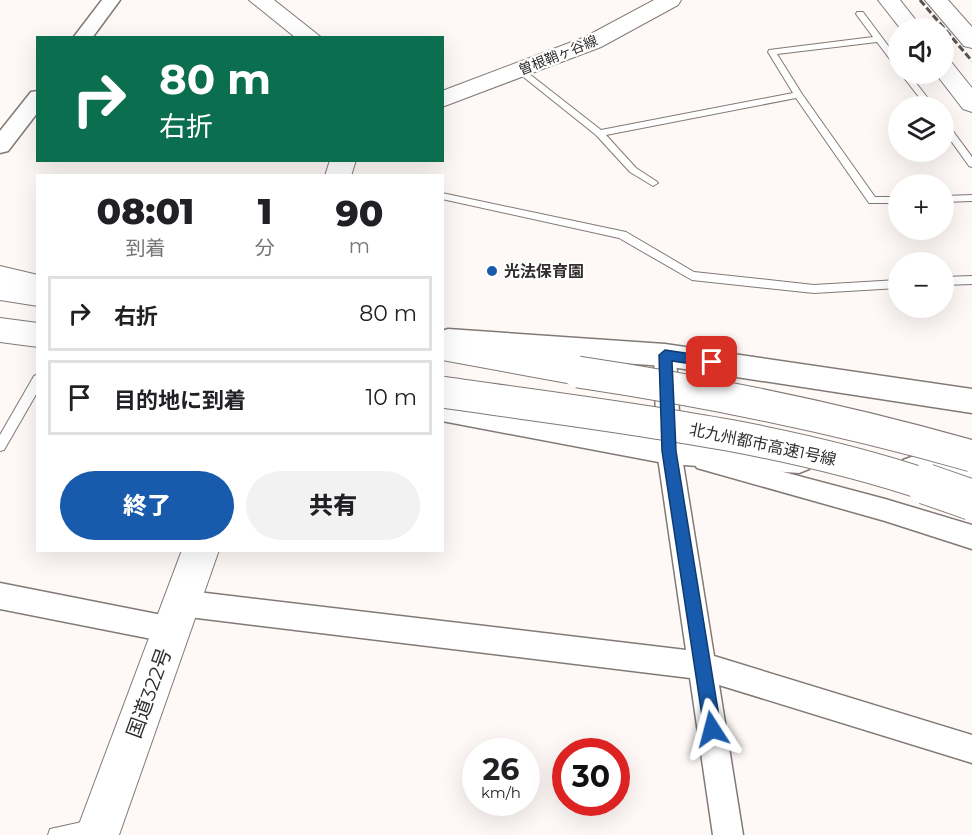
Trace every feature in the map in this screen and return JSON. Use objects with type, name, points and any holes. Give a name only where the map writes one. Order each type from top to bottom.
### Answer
[{"type":"main road","points":[[260,0],[308,36]]},
{"type":"main road","name":"曽根鞘ヶ谷線","points":[[444,81],[562,37],[631,0]]},
{"type":"main road","name":"曽根鞘ヶ谷線","points":[[444,99],[593,42],[670,0]]},
{"type":"main road","points":[[889,0],[903,18]]},
{"type":"main road","points":[[936,0],[972,41]]},
{"type":"main road","points":[[954,81],[972,104]]},
{"type":"main road","points":[[0,277],[36,286]]},
{"type":"main road","points":[[0,289],[36,295]]},
{"type":"main road","points":[[0,297],[36,302]]},
{"type":"main road","points":[[0,330],[36,335]]},
{"type":"main road","points":[[0,342],[36,346]]},
{"type":"main road","points":[[444,347],[579,372]]},
{"type":"main road","points":[[0,348],[36,351]]},
{"type":"main road","points":[[444,355],[647,382],[771,405],[902,435],[972,456]]},
{"type":"main road","name":"北九州都市高速1号線","points":[[444,392],[769,442],[895,474],[972,500]]},
{"type":"main road","name":"国道322号","points":[[99,830],[200,552]]},
{"type":"street","points":[[84,36],[111,0]]},
{"type":"street","points":[[0,146],[36,100]]},
{"type":"street","points":[[444,340],[665,355],[972,401]]},
{"type":"street","points":[[665,355],[669,451],[728,835]]},
{"type":"street","points":[[444,409],[669,451],[885,510],[972,537]]},
{"type":"street","points":[[669,451],[972,474]]},
{"type":"street","points":[[0,596],[177,616],[703,666],[972,749]]},
{"type":"lane","points":[[860,14],[888,51]]},
{"type":"lane","points":[[879,39],[772,52],[798,95],[872,201],[888,200]]},
{"type":"lane","points":[[520,71],[598,133],[633,170],[653,183]]},
{"type":"lane","points":[[913,84],[922,96]]},
{"type":"lane","points":[[598,133],[798,95]]},
{"type":"lane","points":[[954,139],[972,164]]},
{"type":"lane","points":[[444,196],[622,235],[692,276],[814,289],[888,285]]},
{"type":"lane","points":[[954,198],[972,198]]},
{"type":"lane","points":[[954,281],[972,280]]},
{"type":"lane","points":[[0,446],[36,383]]},
{"type":"lane","points":[[56,835],[99,830]]},
{"type":"railway","points":[[920,0],[972,61]]},
{"type":"place","name":"光法保育園","points":[[492,271]]},
{"type":"route","points":[[712,362],[665,355],[669,451],[712,729]]}]
